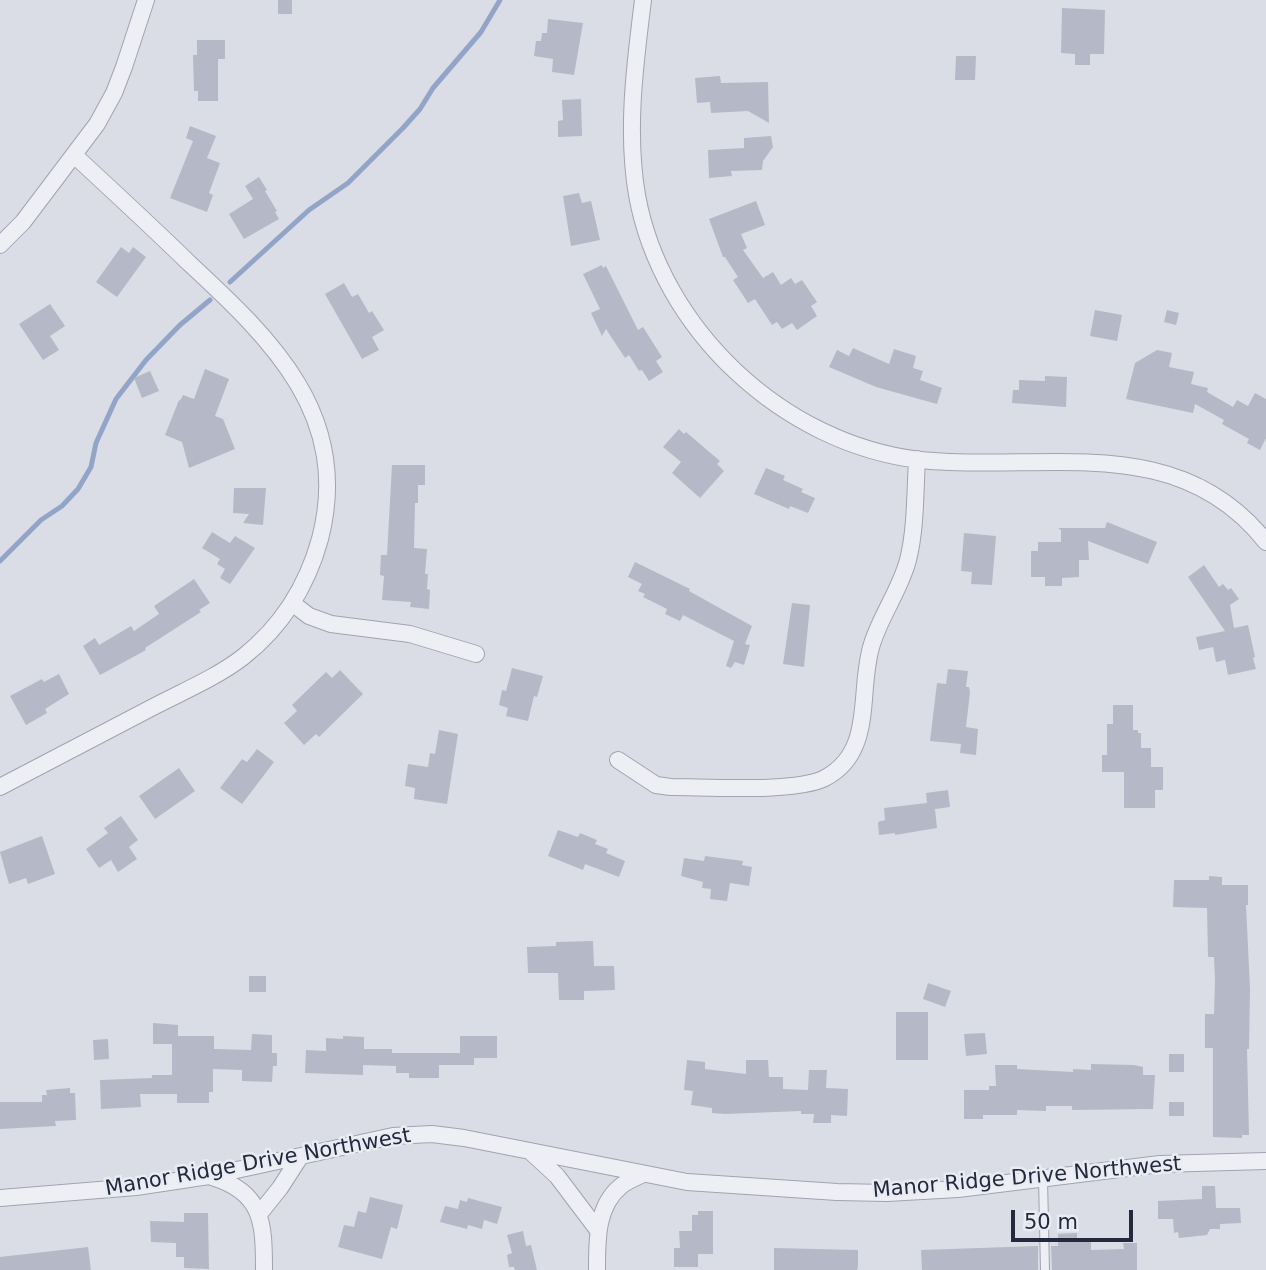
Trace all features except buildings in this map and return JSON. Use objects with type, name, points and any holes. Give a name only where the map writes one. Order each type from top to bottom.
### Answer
[{"type":"street","points":[[0,245],[23,222],[97,124],[114,93],[146,0]]},
{"type":"street","points":[[643,0],[631,115],[632,153],[643,224],[673,293],[727,363],[761,394],[799,419],[835,437],[878,452],[918,460],[958,463],[1110,463],[1162,472],[1200,488],[1234,510],[1266,542]]},
{"type":"street","points":[[0,787],[222,671],[261,641],[292,603],[305,581],[316,554],[326,504],[327,478],[323,449],[308,398],[279,354],[249,318],[74,155]]},
{"type":"street","points":[[618,760],[656,785],[671,788],[797,786],[825,778],[846,761],[857,744],[862,729],[871,645],[899,587],[908,561],[918,460]]},
{"type":"street","points":[[292,603],[309,616],[331,624],[410,634],[476,654]]},
{"type":"street","name":"Manor Ridge Drive Northwest","points":[[0,1198],[136,1188],[209,1176],[393,1136],[432,1134],[464,1138],[641,1175],[733,1187],[887,1193],[958,1189],[1160,1164],[1266,1161]]},
{"type":"street","points":[[531,1152],[556,1176],[597,1229]]},
{"type":"street","points":[[260,1213],[300,1157]]},
{"type":"street","points":[[597,1270],[597,1229],[608,1202],[620,1186],[641,1175]]},
{"type":"street","points":[[209,1176],[229,1182],[248,1195],[260,1213],[264,1236],[264,1270]]},
{"type":"lane","points":[[1043,1178],[1045,1270]]},
{"type":"waterway","points":[[230,282],[309,210],[348,183],[403,128],[481,32],[500,0]]},
{"type":"waterway","points":[[0,561],[41,520],[62,506],[78,489],[91,467],[96,443],[116,399],[146,360],[180,325],[210,300]]}]
